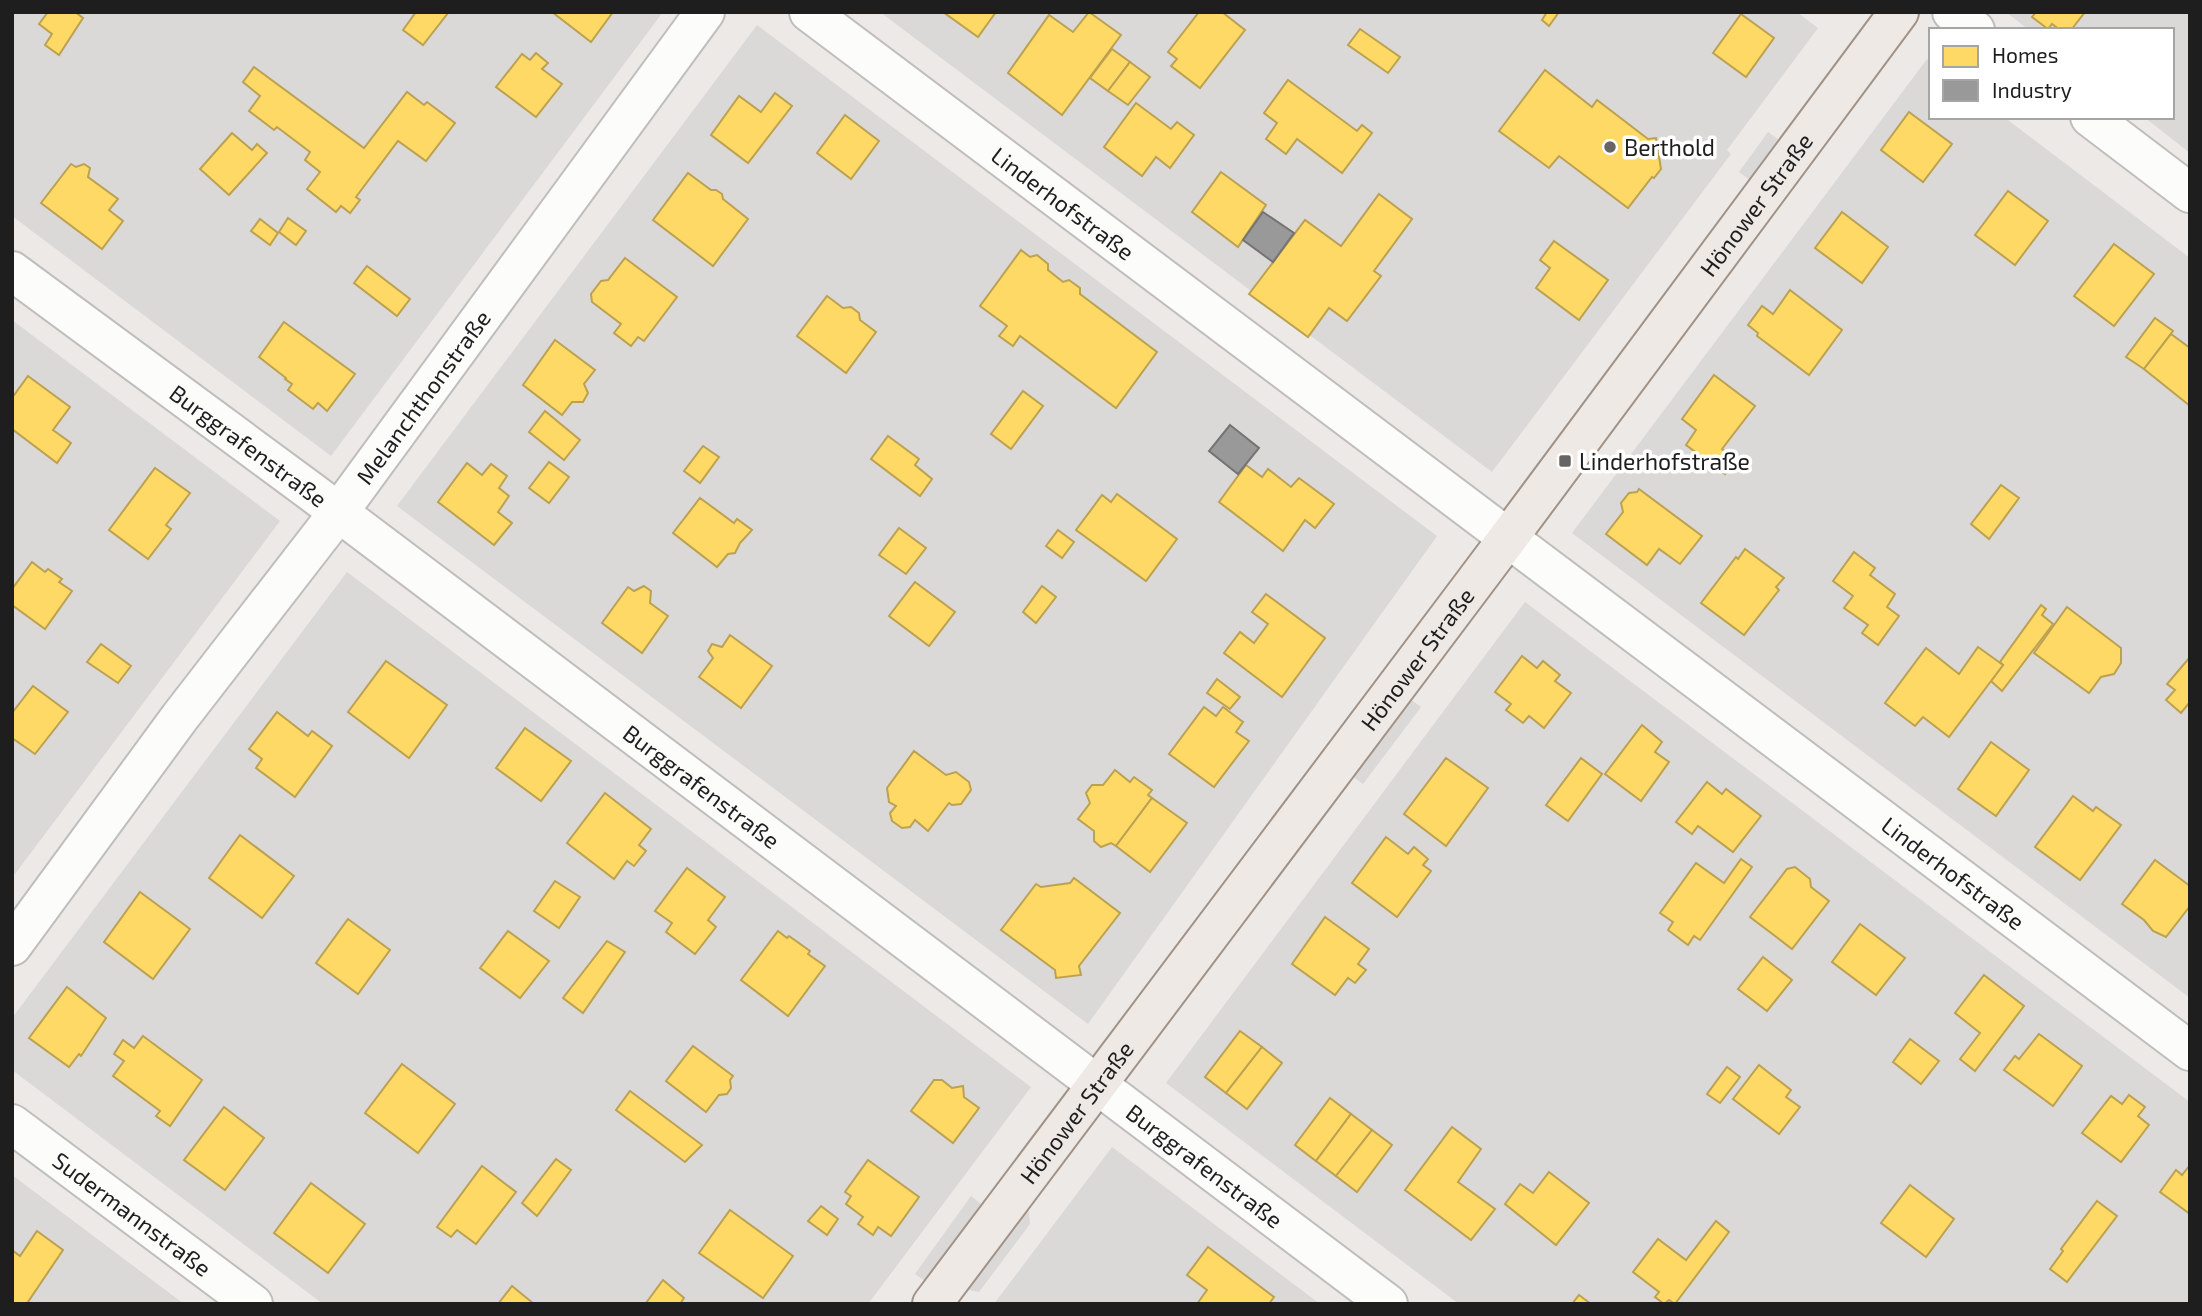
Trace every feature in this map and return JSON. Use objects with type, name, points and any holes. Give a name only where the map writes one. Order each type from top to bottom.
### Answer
[{"type":"main road","name":"Hönower Straße","points":[[932,1304],[1508,538],[1887,16]]},
{"type":"street","name":"Melanchthonstraße","points":[[12,946],[180,717],[338,513],[705,12]]},
{"type":"street","name":"Linderhofstraße","points":[[808,12],[2190,1051]]},
{"type":"street","points":[[1952,12],[1972,28]]},
{"type":"street","points":[[2093,119],[2190,193]]},
{"type":"street","name":"Burggrafenstraße","points":[[12,271],[338,513],[1388,1304]]},
{"type":"street","name":"Sudermannstraße","points":[[12,1124],[253,1304]]},
{"type":"shaded area","points":[[12,12],[663,12],[331,456],[12,216]]},
{"type":"shaded area","points":[[880,12],[1797,12],[1818,28],[1727,150],[1731,154],[1492,472]]},
{"type":"shaded area","points":[[2006,12],[2190,12],[2190,153],[2147,119],[2174,119],[2174,28],[2026,28]]},
{"type":"shaded area","points":[[757,25],[1437,536],[1088,1024],[397,506]]},
{"type":"shaded area","points":[[1927,59],[1929,60],[1929,119],[2007,119],[2190,258],[2190,998],[1572,533]]},
{"type":"shaded area","points":[[1768,132],[1779,140],[1750,180],[1739,172]]},
{"type":"shaded area","points":[[12,320],[280,521],[12,878]]},
{"type":"shaded area","points":[[347,572],[1031,1087],[868,1304],[323,1304],[12,1070],[12,1018]]},
{"type":"shaded area","points":[[1525,602],[2190,1102],[2190,1304],[1459,1304],[1166,1083]]},
{"type":"shaded area","points":[[1410,699],[1421,707],[1363,784],[1352,776]]},
{"type":"shaded area","points":[[1112,1147],[1320,1304],[994,1304]]},
{"type":"shaded area","points":[[12,1175],[184,1304],[12,1304]]},
{"type":"shaded area","points":[[971,1196],[981,1204],[925,1281],[915,1274]]},
{"type":"shaded area","points":[[1028,1206],[1030,1224],[979,1292],[964,1289]]},
{"type":"building: Homes","points":[[48,12],[75,12],[83,18],[59,55],[45,45],[52,34],[39,24]]},
{"type":"building: Homes","points":[[416,12],[448,13],[423,45],[403,30]]},
{"type":"building: Homes","points":[[552,12],[613,12],[591,42]]},
{"type":"building: Homes","points":[[943,12],[996,12],[978,37]]},
{"type":"building: Homes","points":[[1089,12],[1121,35],[1062,115],[1008,73],[1049,15],[1073,32]]},
{"type":"building: Homes","points":[[1199,12],[1222,12],[1245,30],[1200,88],[1171,66],[1177,59],[1168,52]]},
{"type":"building: Homes","points":[[1547,12],[1559,12],[1549,26],[1542,20]]},
{"type":"building: Homes","points":[[2036,12],[2085,12],[2073,28],[2057,28],[2052,24],[2047,28],[2032,17]]},
{"type":"building: Homes","points":[[1741,14],[1774,38],[1746,77],[1713,53]]},
{"type":"building: Homes","points":[[1360,29],[1400,57],[1388,73],[1348,45]]},
{"type":"building: Homes","points":[[1112,49],[1130,62],[1108,91],[1090,78]]},
{"type":"building: Homes","points":[[536,53],[548,63],[542,69],[562,84],[536,117],[496,87],[522,54],[530,60]]},
{"type":"building: Homes","points":[[1130,62],[1150,77],[1128,105],[1108,91]]},
{"type":"building: Homes","points":[[254,67],[364,148],[407,92],[424,105],[427,102],[455,123],[426,161],[398,141],[356,197],[360,200],[350,213],[341,206],[336,212],[307,189],[320,172],[305,160],[310,152],[277,127],[274,130],[249,111],[260,96],[243,82]]},
{"type":"building: Homes","points":[[1545,70],[1592,107],[1597,100],[1648,139],[1656,138],[1661,169],[1628,208],[1559,156],[1549,168],[1499,131]]},
{"type":"building: Homes","points":[[1288,80],[1357,131],[1362,125],[1372,133],[1342,173],[1297,139],[1286,154],[1266,139],[1277,123],[1264,113]]},
{"type":"building: Homes","points":[[775,93],[792,106],[748,163],[711,135],[739,96],[761,112]]},
{"type":"building: Homes","points":[[1136,103],[1171,129],[1177,122],[1194,135],[1170,168],[1156,157],[1142,176],[1104,147]]},
{"type":"building: Homes","points":[[1909,112],[1952,144],[1923,182],[1881,150]]},
{"type":"building: Homes","points":[[845,115],[879,141],[851,179],[817,153]]},
{"type":"building: Homes","points":[[232,133],[252,150],[257,144],[267,153],[229,195],[200,169]]},
{"type":"building: Homes","points":[[71,164],[76,167],[84,164],[90,168],[88,177],[118,199],[109,210],[123,221],[102,249],[41,203]]},
{"type":"building: Homes","points":[[1221,172],[1266,205],[1238,247],[1192,212]]},
{"type":"building: Homes","points":[[688,173],[711,190],[722,194],[723,199],[748,219],[713,266],[653,220]]},
{"type":"building: Homes","points":[[2008,191],[2048,221],[2015,265],[1975,235]]},
{"type":"building: Homes","points":[[1379,194],[1412,219],[1374,271],[1381,276],[1347,321],[1329,308],[1308,337],[1249,294],[1305,220],[1341,246]]},
{"type":"building: Homes","points":[[1842,212],[1888,247],[1862,283],[1815,248]]},
{"type":"building: Homes","points":[[288,218],[306,231],[296,245],[279,232]]},
{"type":"building: Homes","points":[[260,219],[278,233],[270,245],[251,231]]},
{"type":"building: Homes","points":[[1554,241],[1608,280],[1579,320],[1536,288],[1550,268],[1540,260]]},
{"type":"building: Homes","points":[[2114,244],[2154,274],[2114,326],[2074,296]]},
{"type":"building: Homes","points":[[1021,250],[1030,257],[1037,255],[1048,264],[1048,270],[1063,282],[1069,280],[1080,288],[1080,294],[1157,352],[1116,408],[1020,336],[1013,346],[999,336],[1007,326],[980,306]]},
{"type":"building: Homes","points":[[625,258],[677,297],[644,341],[638,337],[631,346],[614,333],[621,324],[592,302],[591,294],[601,281],[608,280]]},
{"type":"building: Homes","points":[[367,266],[410,299],[397,316],[354,283]]},
{"type":"building: Homes","points":[[1790,290],[1842,330],[1809,375],[1757,336],[1758,333],[1748,325],[1762,306],[1773,314]]},
{"type":"building: Homes","points":[[827,296],[843,308],[851,307],[859,313],[860,320],[876,332],[846,373],[797,336]]},
{"type":"building: Homes","points":[[2155,318],[2173,331],[2144,369],[2126,357]]},
{"type":"building: Homes","points":[[284,322],[355,374],[327,411],[318,403],[313,409],[288,390],[292,384],[259,357]]},
{"type":"building: Homes","points":[[2171,334],[2190,348],[2190,406],[2144,369]]},
{"type":"building: Homes","points":[[555,340],[595,370],[584,384],[588,393],[583,402],[572,402],[562,415],[523,385]]},
{"type":"building: Homes","points":[[1714,375],[1755,406],[1722,449],[1736,460],[1725,474],[1686,445],[1696,430],[1682,419]]},
{"type":"building: Homes","points":[[28,376],[70,407],[53,430],[71,443],[57,463],[12,429],[12,398]]},
{"type":"building: Homes","points":[[1023,391],[1043,406],[1011,449],[991,434]]},
{"type":"building: Homes","points":[[545,411],[580,440],[564,460],[529,432]]},
{"type":"building: Homes","points":[[888,436],[919,459],[915,465],[932,479],[920,496],[871,459]]},
{"type":"building: Homes","points":[[703,446],[719,457],[700,483],[684,471]]},
{"type":"building: Homes","points":[[549,462],[569,477],[549,503],[529,488]]},
{"type":"building: Homes","points":[[467,463],[482,475],[491,464],[507,476],[499,488],[509,496],[498,512],[512,523],[494,545],[438,502]]},
{"type":"building: Homes","points":[[1246,465],[1262,477],[1268,469],[1291,487],[1299,478],[1334,504],[1315,528],[1305,520],[1283,551],[1219,502]]},
{"type":"building: Homes","points":[[155,468],[190,493],[166,525],[171,529],[148,559],[109,530]]},
{"type":"building: Homes","points":[[2001,485],[2019,498],[1989,539],[1971,524]]},
{"type":"building: Homes","points":[[1639,489],[1702,536],[1680,564],[1659,549],[1647,565],[1606,534],[1623,512],[1621,503],[1629,493]]},
{"type":"building: Homes","points":[[1117,494],[1177,539],[1146,581],[1076,530],[1102,495],[1111,502]]},
{"type":"building: Homes","points":[[700,498],[734,523],[737,519],[752,530],[735,553],[728,554],[717,567],[673,533]]},
{"type":"building: Homes","points":[[899,528],[926,548],[906,574],[879,555]]},
{"type":"building: Homes","points":[[1058,530],[1074,542],[1062,558],[1046,546]]},
{"type":"building: Homes","points":[[1745,549],[1784,578],[1776,587],[1779,590],[1744,635],[1701,603]]},
{"type":"building: Homes","points":[[1854,552],[1875,568],[1870,575],[1895,594],[1887,607],[1899,616],[1878,645],[1862,633],[1868,625],[1844,608],[1853,596],[1833,581]]},
{"type":"building: Homes","points":[[32,562],[45,572],[48,569],[62,579],[59,582],[72,591],[45,629],[12,605],[12,589]]},
{"type":"building: Homes","points":[[915,582],[955,612],[929,646],[889,616]]},
{"type":"building: Homes","points":[[644,586],[651,591],[650,603],[668,616],[642,653],[602,623],[628,587],[634,591]]},
{"type":"building: Homes","points":[[1042,586],[1056,597],[1036,623],[1023,612]]},
{"type":"building: Homes","points":[[1266,594],[1325,638],[1282,697],[1224,653],[1240,632],[1254,643],[1268,624],[1252,612]]},
{"type":"building: Homes","points":[[2041,605],[2046,609],[2042,615],[2053,624],[2002,691],[1991,681],[2003,665],[2000,662]]},
{"type":"building: Homes","points":[[2067,607],[2121,648],[2121,663],[2114,674],[2101,677],[2089,693],[2034,653]]},
{"type":"building: Homes","points":[[730,635],[772,666],[741,708],[699,677],[713,658],[708,651],[712,644],[722,647]]},
{"type":"building: Homes","points":[[101,644],[131,666],[118,683],[87,662]]},
{"type":"building: Homes","points":[[1978,647],[2003,665],[1949,737],[1923,717],[1915,726],[1885,703],[1926,648],[1959,674]]},
{"type":"building: Homes","points":[[1522,656],[1537,668],[1543,661],[1560,675],[1555,681],[1571,693],[1544,728],[1529,716],[1523,723],[1506,710],[1511,704],[1495,692]]},
{"type":"building: Homes","points":[[2190,657],[2190,702],[2181,713],[2166,700],[2175,690],[2167,684]]},
{"type":"building: Homes","points":[[386,661],[447,705],[409,758],[348,712]]},
{"type":"building: Homes","points":[[1217,679],[1240,697],[1230,709],[1207,693]]},
{"type":"building: Homes","points":[[33,686],[68,712],[35,754],[12,738],[12,713]]},
{"type":"building: Homes","points":[[1204,707],[1216,716],[1223,707],[1243,722],[1236,732],[1249,741],[1214,787],[1169,754]]},
{"type":"building: Homes","points":[[277,712],[308,736],[312,731],[332,746],[295,797],[256,768],[262,759],[249,749]]},
{"type":"building: Homes","points":[[1642,725],[1662,742],[1655,752],[1669,762],[1641,801],[1605,774]]},
{"type":"building: Homes","points":[[525,728],[571,761],[541,801],[496,768]]},
{"type":"building: Homes","points":[[1991,742],[2029,770],[1996,816],[1958,789]]},
{"type":"building: Homes","points":[[914,751],[946,775],[956,772],[969,782],[971,790],[961,804],[949,803],[928,831],[915,820],[910,827],[902,828],[892,821],[890,813],[896,806],[889,802],[887,788]]},
{"type":"building: Homes","points":[[1446,758],[1488,788],[1446,846],[1404,814]]},
{"type":"building: Homes","points":[[1581,758],[1602,774],[1568,821],[1546,805]]},
{"type":"building: Homes","points":[[1115,770],[1130,782],[1134,777],[1152,790],[1148,795],[1152,798],[1116,846],[1111,843],[1101,847],[1094,841],[1094,831],[1078,819],[1090,803],[1086,793],[1092,785],[1103,785]]},
{"type":"building: Homes","points":[[1707,782],[1722,794],[1726,789],[1761,816],[1733,852],[1698,826],[1692,834],[1676,822]]},
{"type":"building: Homes","points":[[605,793],[651,829],[639,845],[646,851],[634,866],[627,861],[614,879],[567,843]]},
{"type":"building: Homes","points":[[2073,796],[2093,811],[2096,807],[2121,825],[2080,880],[2035,847]]},
{"type":"building: Homes","points":[[1152,798],[1187,823],[1150,872],[1116,846]]},
{"type":"building: Homes","points":[[240,835],[294,876],[262,918],[209,878]]},
{"type":"building: Homes","points":[[1386,837],[1408,854],[1414,847],[1428,859],[1423,865],[1431,871],[1397,917],[1352,883]]},
{"type":"building: Homes","points":[[1741,859],[1752,867],[1700,940],[1694,936],[1688,945],[1668,930],[1673,922],[1660,913],[1696,863],[1724,883]]},
{"type":"building: Homes","points":[[2155,860],[2190,886],[2190,906],[2166,937],[2153,931],[2144,920],[2122,904]]},
{"type":"building: Homes","points":[[1795,867],[1810,879],[1811,887],[1829,901],[1792,949],[1750,917],[1787,869]]},
{"type":"building: Homes","points":[[687,868],[725,897],[708,920],[716,927],[695,954],[666,932],[672,923],[655,911]]},
{"type":"building: Homes","points":[[1074,878],[1120,913],[1079,966],[1081,975],[1056,978],[1055,970],[1001,930],[1036,884],[1041,887],[1070,883]]},
{"type":"building: Homes","points":[[555,881],[580,897],[559,928],[534,911]]},
{"type":"building: Homes","points":[[140,892],[190,929],[153,979],[104,942]]},
{"type":"building: Homes","points":[[1325,917],[1369,949],[1358,964],[1366,970],[1355,983],[1348,978],[1335,995],[1292,964]]},
{"type":"building: Homes","points":[[348,919],[390,950],[358,994],[316,963]]},
{"type":"building: Homes","points":[[1860,924],[1905,958],[1876,995],[1832,962]]},
{"type":"building: Homes","points":[[508,931],[549,961],[520,998],[480,968]]},
{"type":"building: Homes","points":[[778,931],[810,951],[808,954],[825,966],[788,1016],[741,980]]},
{"type":"building: Homes","points":[[607,941],[625,952],[583,1013],[563,998]]},
{"type":"building: Homes","points":[[1763,957],[1792,980],[1767,1011],[1738,989]]},
{"type":"building: Homes","points":[[1984,975],[2024,1006],[1975,1071],[1960,1059],[1980,1033],[1955,1013]]},
{"type":"building: Homes","points":[[67,987],[106,1018],[81,1056],[79,1054],[69,1067],[29,1038]]},
{"type":"building: Homes","points":[[1240,1031],[1262,1047],[1226,1093],[1205,1077]]},
{"type":"building: Homes","points":[[2039,1034],[2082,1066],[2053,1106],[2004,1070],[2015,1056],[2019,1059]]},
{"type":"building: Homes","points":[[143,1036],[202,1080],[170,1126],[156,1116],[160,1111],[113,1076],[124,1061],[114,1054],[123,1040],[134,1048]]},
{"type":"building: Homes","points":[[1910,1039],[1939,1061],[1921,1084],[1893,1062]]},
{"type":"building: Homes","points":[[693,1046],[733,1076],[727,1094],[719,1095],[706,1112],[666,1081]]},
{"type":"building: Homes","points":[[1262,1047],[1282,1063],[1247,1109],[1226,1093]]},
{"type":"building: Homes","points":[[402,1064],[455,1104],[418,1153],[365,1113]]},
{"type":"building: Homes","points":[[1759,1065],[1791,1090],[1786,1097],[1800,1107],[1779,1134],[1733,1099]]},
{"type":"building: Homes","points":[[1727,1067],[1740,1077],[1720,1103],[1707,1094]]},
{"type":"building: Homes","points":[[934,1080],[942,1080],[952,1088],[963,1086],[964,1097],[979,1108],[953,1143],[911,1111]]},
{"type":"building: Homes","points":[[630,1091],[702,1145],[685,1162],[616,1110]]},
{"type":"building: Homes","points":[[2129,1095],[2145,1107],[2138,1116],[2149,1125],[2121,1162],[2082,1133],[2111,1096],[2122,1104]]},
{"type":"building: Homes","points":[[1330,1098],[1351,1114],[1316,1161],[1295,1145]]},
{"type":"building: Homes","points":[[224,1107],[264,1138],[225,1190],[184,1160]]},
{"type":"building: Homes","points":[[1351,1114],[1372,1130],[1336,1176],[1316,1161]]},
{"type":"building: Homes","points":[[1452,1127],[1481,1149],[1458,1182],[1495,1209],[1471,1240],[1405,1190]]},
{"type":"building: Homes","points":[[1372,1130],[1392,1145],[1357,1192],[1336,1176]]},
{"type":"building: Homes","points":[[556,1159],[571,1170],[537,1216],[522,1203]]},
{"type":"building: Homes","points":[[868,1160],[919,1197],[891,1236],[878,1227],[873,1235],[858,1224],[863,1217],[846,1204],[851,1196],[845,1192]]},
{"type":"building: Homes","points":[[2190,1165],[2190,1214],[2160,1192],[2176,1170],[2182,1175]]},
{"type":"building: Homes","points":[[482,1166],[516,1192],[476,1244],[457,1230],[451,1237],[437,1227]]},
{"type":"building: Homes","points":[[1549,1172],[1589,1203],[1556,1245],[1505,1204],[1520,1184],[1533,1193]]},
{"type":"building: Homes","points":[[311,1183],[365,1224],[328,1273],[274,1233]]},
{"type":"building: Homes","points":[[1910,1185],[1954,1219],[1926,1257],[1881,1223]]},
{"type":"building: Homes","points":[[2097,1201],[2117,1216],[2067,1282],[2050,1269],[2063,1251],[2061,1249]]},
{"type":"building: Homes","points":[[821,1206],[838,1219],[827,1235],[808,1221]]},
{"type":"building: Homes","points":[[730,1210],[793,1256],[763,1298],[699,1253]]},
{"type":"building: Homes","points":[[1716,1221],[1729,1232],[1675,1304],[1669,1300],[1664,1304],[1655,1297],[1659,1292],[1633,1272],[1658,1239],[1686,1260]]},
{"type":"building: Homes","points":[[37,1231],[63,1250],[28,1302],[30,1304],[12,1304],[12,1250],[20,1256]]},
{"type":"building: Homes","points":[[1208,1247],[1274,1297],[1269,1304],[1197,1304],[1207,1290],[1187,1275]]},
{"type":"building: Homes","points":[[663,1280],[684,1298],[680,1304],[646,1303]]},
{"type":"building: Homes","points":[[512,1286],[534,1304],[498,1304]]},
{"type":"building: Homes","points":[[1579,1295],[1591,1304],[1572,1304]]},
{"type":"building: Industry","points":[[1263,212],[1294,233],[1273,262],[1243,240]]},
{"type":"building: Industry","points":[[1230,425],[1259,448],[1238,474],[1209,451]]},
{"type":"place","name":"Berthold","points":[[1610,147]]},
{"type":"place","name":"Linderhofstraße","points":[[1565,461]]}]
